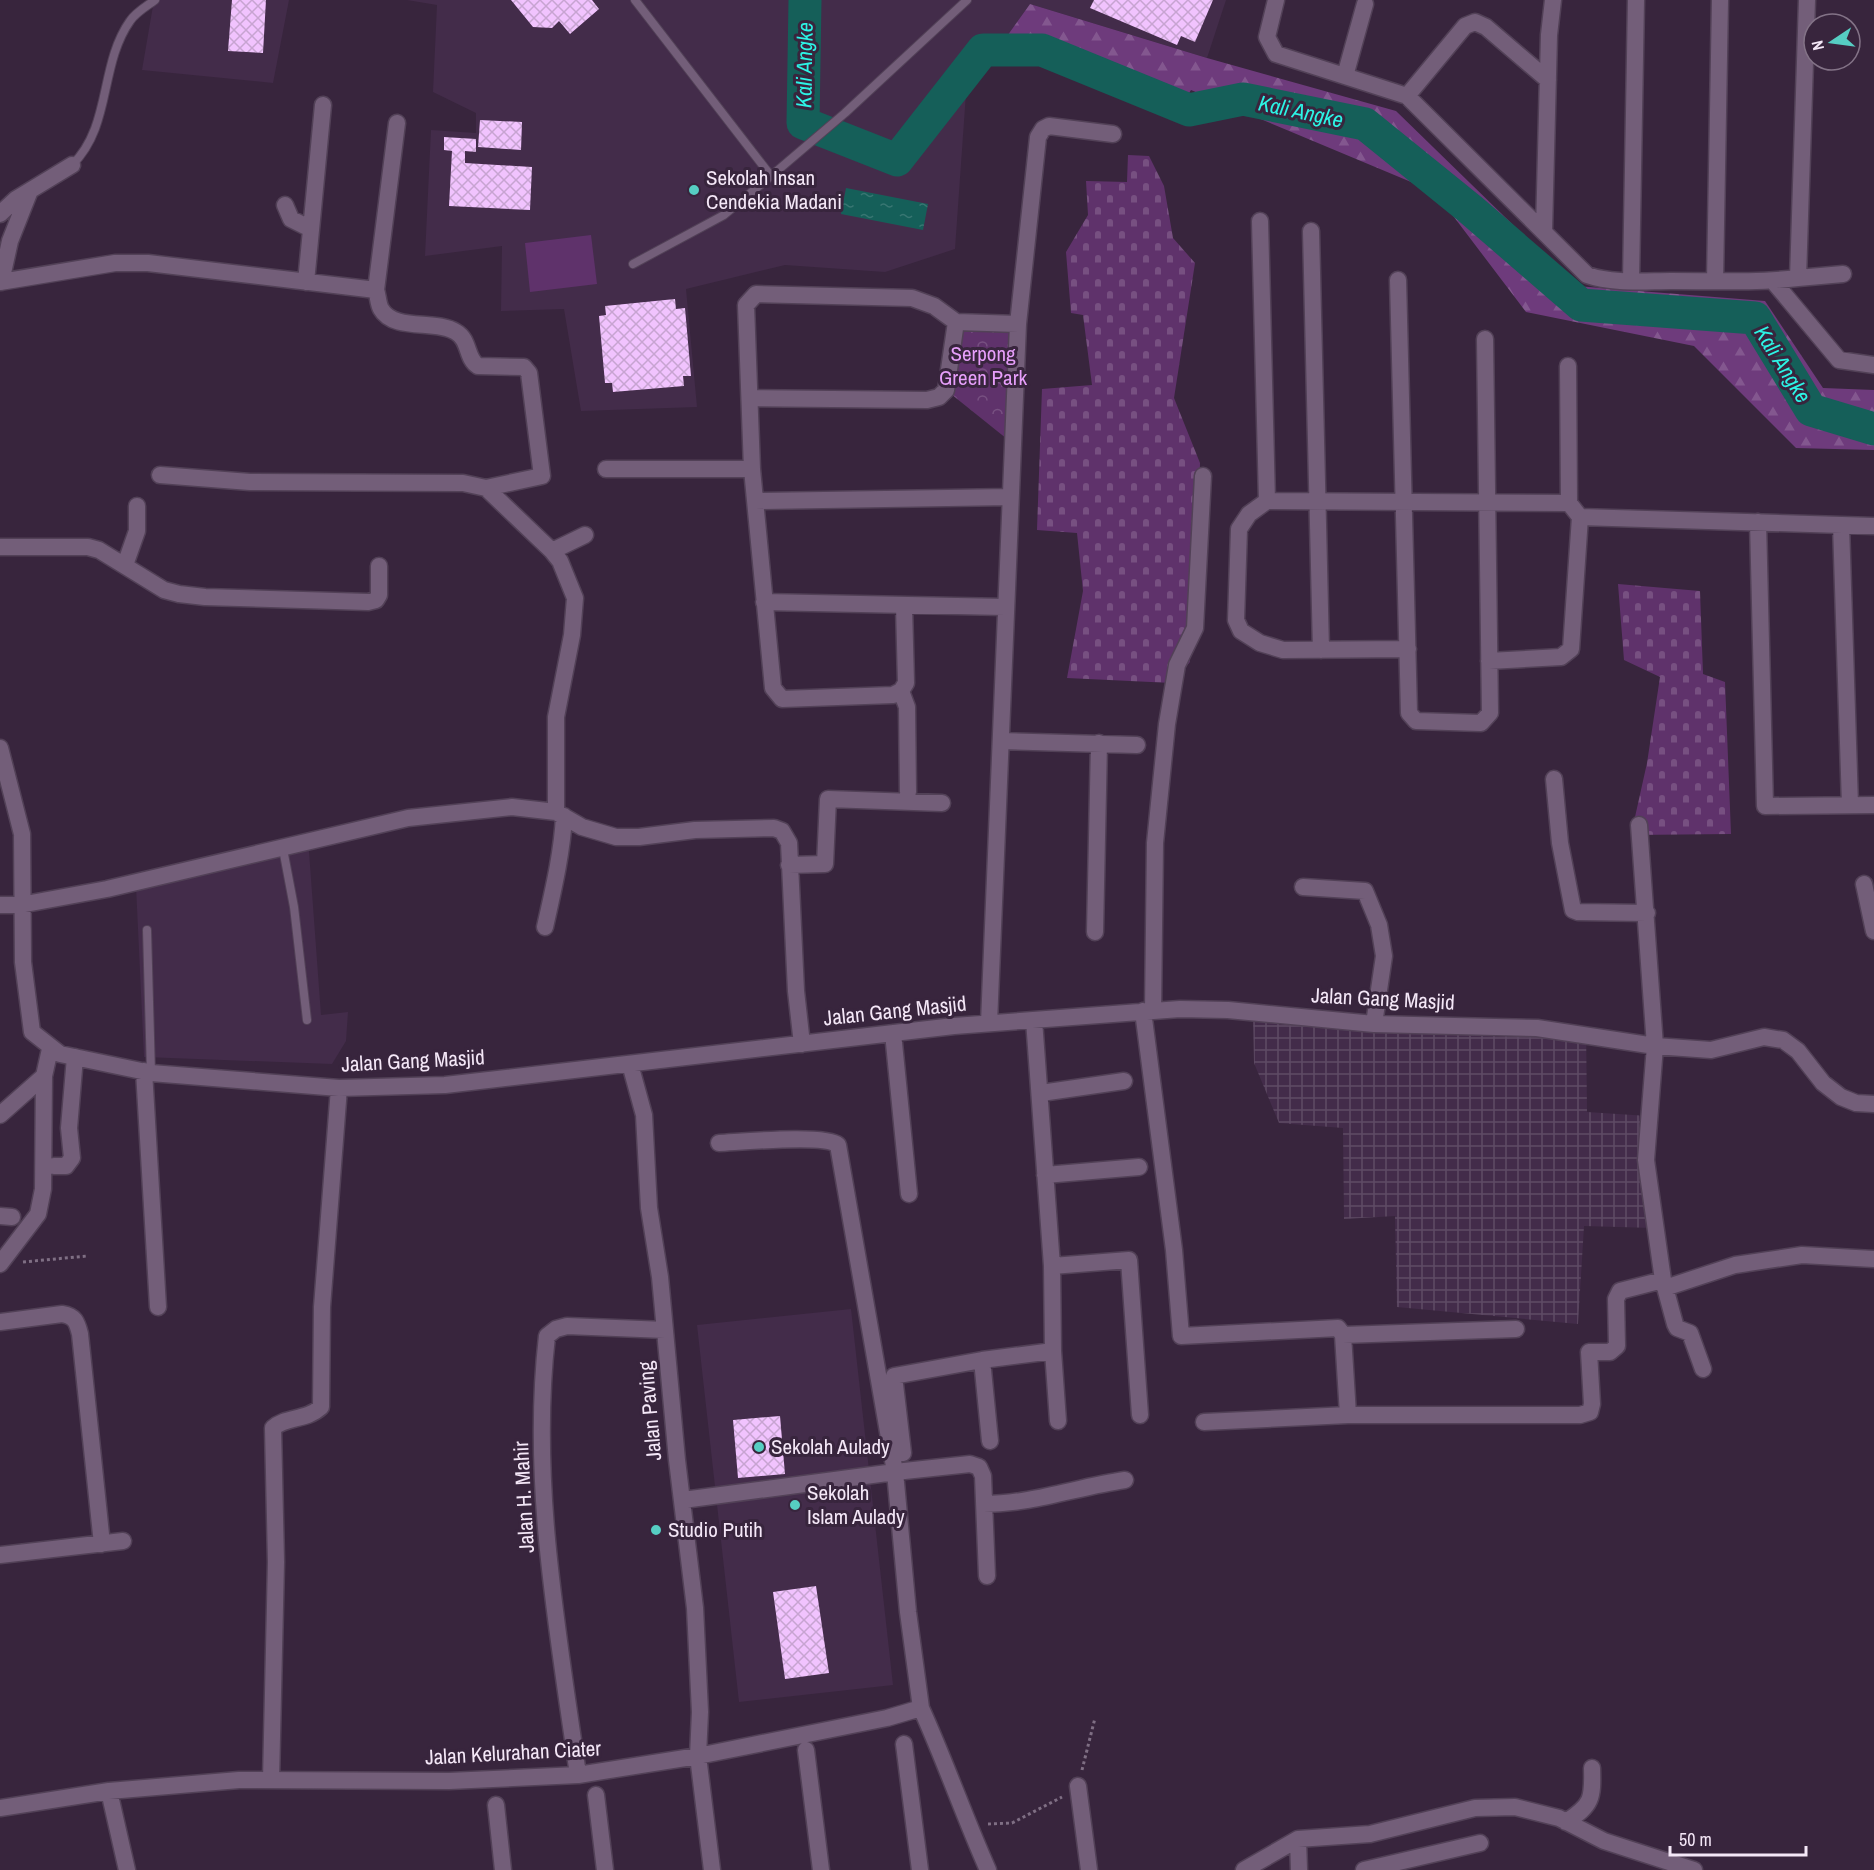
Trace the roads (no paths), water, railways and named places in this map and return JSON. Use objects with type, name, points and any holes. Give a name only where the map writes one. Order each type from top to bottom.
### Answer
[{"type":"street","points":[[1276,0],[1267,37],[1276,54],[1407,96],[1587,275],[1599,279],[1773,281],[1843,274]]},
{"type":"street","points":[[1544,231],[1548,80],[1553,0]]},
{"type":"street","points":[[1631,280],[1636,0]]},
{"type":"street","points":[[1715,281],[1720,0]]},
{"type":"street","points":[[1798,278],[1807,0]]},
{"type":"street","points":[[1346,76],[1365,4]]},
{"type":"street","points":[[1407,96],[1465,26],[1475,22],[1486,27],[1548,80]]},
{"type":"street","points":[[306,282],[324,105]]},
{"type":"street","points":[[160,475],[250,482],[464,483],[486,488],[542,476],[528,368],[478,366],[474,363],[465,341],[453,329],[391,318],[381,309],[376,290],[397,123]]},
{"type":"street","points":[[989,1023],[1009,497],[1018,324],[1038,137],[1043,129],[1049,126],[1113,134]]},
{"type":"street","points":[[0,211],[72,165]]},
{"type":"street","points":[[29,193],[10,241],[0,282],[115,263],[148,263],[376,290]]},
{"type":"street","points":[[285,205],[291,219],[311,229]]},
{"type":"street","points":[[1260,221],[1267,501]]},
{"type":"street","points":[[1311,231],[1321,650]]},
{"type":"street","points":[[1398,280],[1409,713],[1416,721],[1481,723],[1490,713],[1485,339]]},
{"type":"street","points":[[1773,281],[1839,360],[1874,365]]},
{"type":"street","points":[[904,606],[906,683],[901,691],[893,695],[782,699],[773,688],[752,469],[746,305],[756,294],[912,297],[934,306],[956,322],[1018,324]]},
{"type":"street","points":[[750,398],[927,400],[939,397],[946,390],[956,322]]},
{"type":"street","points":[[1489,661],[1561,657],[1571,649],[1580,517],[1569,503],[1568,366]]},
{"type":"street","points":[[606,469],[752,469]]},
{"type":"street","points":[[1203,476],[1195,628],[1177,665],[1167,724],[1155,843],[1148,1011],[1174,1250],[1180,1336],[1338,1328],[1343,1335],[1347,1415]]},
{"type":"street","points":[[486,488],[552,551],[560,561],[575,598],[572,635],[556,717],[562,848],[556,868],[546,927]]},
{"type":"street","points":[[756,501],[1009,497]]},
{"type":"street","points":[[1408,649],[1283,650],[1260,643],[1241,631],[1236,620],[1239,530],[1249,514],[1267,501],[1569,503]]},
{"type":"street","points":[[125,565],[137,531],[137,506]]},
{"type":"street","points":[[1580,517],[1874,526]]},
{"type":"street","points":[[1758,522],[1765,806],[1874,805]]},
{"type":"street","points":[[1841,525],[1850,805]]},
{"type":"street","points":[[552,551],[585,535]]},
{"type":"street","points":[[0,547],[88,547],[125,565],[164,590],[217,598],[368,602],[375,600],[379,594],[379,566]]},
{"type":"street","points":[[764,603],[1005,607]]},
{"type":"street","points":[[901,691],[907,707],[909,792]]},
{"type":"street","points":[[1001,741],[1137,745]]},
{"type":"street","points":[[1095,932],[1099,743]]},
{"type":"street","points":[[0,748],[22,834],[20,905],[23,962],[32,1032],[50,1049],[44,1076],[43,1189],[38,1214],[0,1264]]},
{"type":"street","points":[[1554,779],[1560,843],[1573,910],[1647,913]]},
{"type":"street","points":[[789,865],[825,864],[828,799],[942,803]]},
{"type":"street","points":[[0,904],[20,905],[107,889],[408,818],[512,807],[560,814],[582,827],[616,837],[639,837],[695,830],[774,828],[787,835],[796,991],[802,1044]]},
{"type":"street","points":[[1639,825],[1655,1046],[1646,1160],[1664,1284],[1676,1326],[1690,1333],[1703,1369]]},
{"type":"street","points":[[1864,884],[1874,931]]},
{"type":"street","points":[[1303,887],[1365,891],[1379,925],[1384,956],[1374,1024]]},
{"type":"street","name":"Jalan Gang Masjid","points":[[50,1049],[75,1057],[148,1072],[339,1088],[445,1084],[989,1023],[1148,1011],[1228,1010],[1374,1024],[1537,1028],[1655,1046],[1711,1050],[1764,1037],[1783,1040],[1798,1051],[1823,1083],[1841,1097],[1856,1103],[1874,1104]]},
{"type":"street","points":[[1034,1020],[1052,1266],[1053,1351],[1058,1420]]},
{"type":"street","points":[[893,1033],[909,1194]]},
{"type":"street","points":[[54,1166],[66,1166],[72,1158],[69,1128],[75,1057]]},
{"type":"street","name":"Jalan Paving","points":[[630,1064],[644,1115],[649,1208],[665,1330],[696,1618],[700,1712],[698,1756],[712,1870]]},
{"type":"street","points":[[148,1072],[158,1307]]},
{"type":"street","points":[[0,1115],[44,1076]]},
{"type":"street","points":[[1041,1093],[1124,1082]]},
{"type":"street","points":[[272,1780],[276,1562],[273,1428],[280,1422],[314,1414],[321,1407],[322,1307],[339,1088]]},
{"type":"street","points":[[719,1143],[816,1139],[832,1140],[838,1145],[895,1472],[908,1612],[921,1708],[988,1870]]},
{"type":"street","points":[[1044,1175],[1139,1167]]},
{"type":"street","points":[[1204,1422],[1347,1415],[1581,1415],[1590,1412],[1592,1404],[1589,1352],[1610,1352],[1617,1346],[1616,1299],[1620,1291],[1664,1284],[1735,1265],[1802,1255],[1874,1259]]},
{"type":"street","points":[[1052,1266],[1129,1260],[1140,1415]]},
{"type":"street","points":[[0,1322],[62,1314],[70,1315],[76,1320],[80,1334],[102,1544]]},
{"type":"street","name":"Jalan H. Mahir","points":[[578,1775],[546,1530],[543,1372],[547,1336],[556,1329],[567,1326],[665,1330]]},
{"type":"street","points":[[1343,1335],[1516,1329]]},
{"type":"street","points":[[903,1453],[894,1376],[982,1360],[1053,1351]]},
{"type":"street","points":[[982,1360],[990,1441]]},
{"type":"street","points":[[683,1500],[895,1472],[975,1464],[983,1476],[987,1576]]},
{"type":"street","points":[[984,1504],[1027,1502],[1090,1485],[1125,1480]]},
{"type":"street","points":[[0,1555],[123,1540]]},
{"type":"street","name":"Jalan Kelurahan Ciater","points":[[0,1808],[109,1791],[272,1780],[449,1780],[578,1775],[698,1756],[887,1718],[921,1708]]},
{"type":"street","points":[[904,1744],[920,1870]]},
{"type":"street","points":[[806,1750],[821,1870]]},
{"type":"street","points":[[1566,1822],[1584,1810],[1590,1801],[1592,1768]]},
{"type":"street","points":[[1078,1786],[1089,1870]]},
{"type":"street","points":[[109,1791],[127,1870]]},
{"type":"street","points":[[596,1795],[605,1870]]},
{"type":"street","points":[[496,1805],[503,1870]]},
{"type":"street","points":[[1244,1870],[1298,1839],[1370,1834],[1475,1808],[1515,1807],[1539,1811],[1566,1822],[1650,1864],[1694,1870]]},
{"type":"street","points":[[1298,1839],[1299,1870]]},
{"type":"street","points":[[1364,1870],[1404,1866],[1480,1843]]},
{"type":"lane","points":[[72,165],[82,155],[99,124],[109,71],[119,41],[131,19],[155,0]]},
{"type":"lane","points":[[635,0],[771,176]]},
{"type":"lane","points":[[633,264],[724,215],[846,113],[968,0]]},
{"type":"lane","points":[[283,849],[294,908],[307,1020]]},
{"type":"lane","points":[[147,930],[148,1072]]},
{"type":"water","points":[[846,188],[928,204],[923,230],[841,214]]},
{"type":"waterway","name":"Kali Angke","points":[[805,0],[803,123],[897,160],[983,50],[1042,50],[1189,110],[1243,99],[1365,124],[1470,209],[1581,305],[1755,318],[1811,410],[1874,429]]},
{"type":"place","name":"Sekolah Insan Cendekia Madani","points":[[694,190]]},
{"type":"place","name":"Sekolah Aulady","points":[[759,1447]]},
{"type":"place","name":"Sekolah Islam Aulady","points":[[795,1505]]},
{"type":"place","name":"Studio Putih","points":[[656,1530]]},
{"type":"park label","name":"Serpong Green Park","points":[[983,366]]}]
